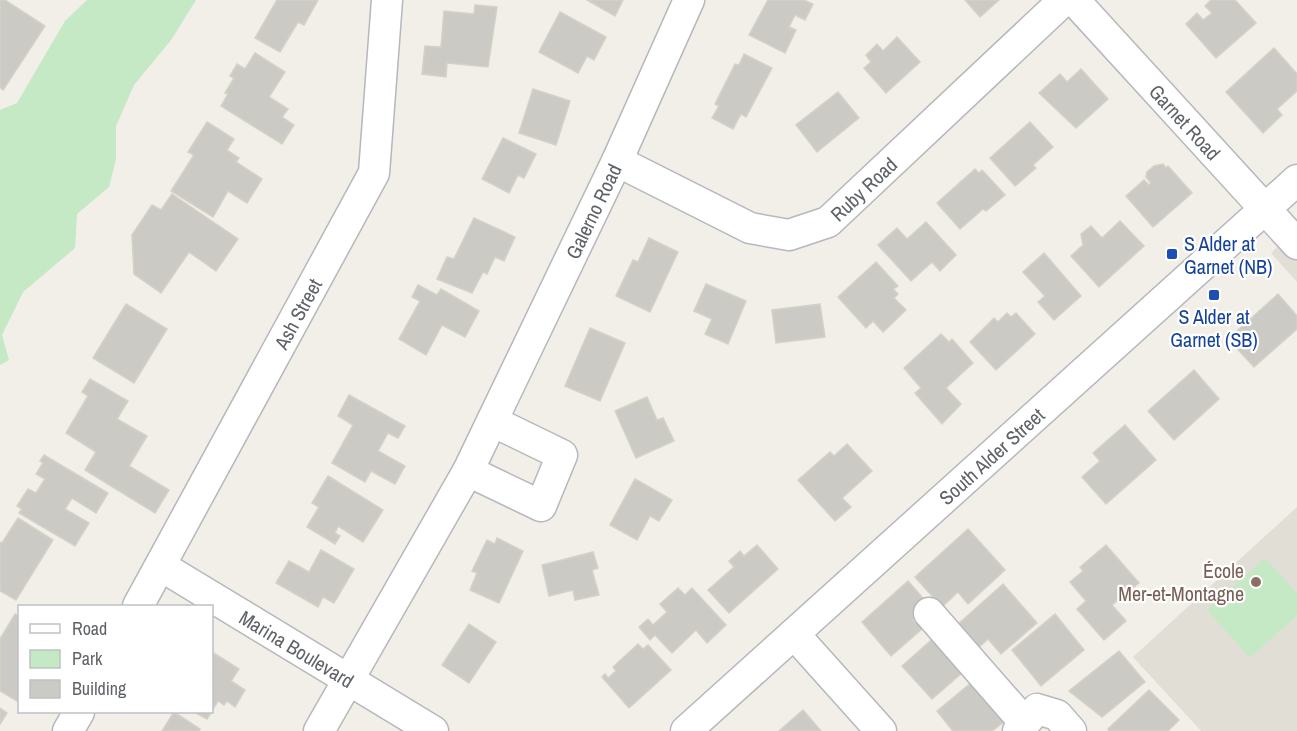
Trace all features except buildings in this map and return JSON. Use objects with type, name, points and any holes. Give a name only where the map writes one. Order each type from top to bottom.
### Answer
[{"type":"street","name":"Ash Street","points":[[139,605],[374,173],[387,0]]},
{"type":"street","name":"Galerno Road","points":[[319,731],[468,471],[617,161],[689,0]]},
{"type":"street","name":"Ruby Road","points":[[617,161],[750,228],[789,235],[828,222],[1064,0]]},
{"type":"street","name":"Garnet Road","points":[[1074,0],[1297,244]]},
{"type":"street","name":"South Alder Street","points":[[686,731],[1297,180]]},
{"type":"street","points":[[468,471],[541,506],[562,455],[492,421]]},
{"type":"street","name":"Marina Boulevard","points":[[161,566],[433,731]]},
{"type":"street","points":[[929,613],[1022,727],[1036,709],[1057,716],[1071,731]]},
{"type":"street","points":[[794,634],[881,731]]},
{"type":"street","points":[[68,731],[78,713]]},
{"type":"shaded area","points":[[1297,228],[1297,282],[1271,253]]},
{"type":"shaded area","name":"École Mer-et-Montagne","points":[[1297,507],[1297,731],[1201,731],[1133,657]]},
{"type":"green space","points":[[87,0],[196,0],[171,40],[134,85],[116,126],[116,159],[109,187],[77,214],[75,248],[23,292],[2,335],[9,360],[0,365],[0,110],[17,103],[65,21]]},
{"type":"green space","points":[[1265,558],[1297,593],[1297,615],[1250,658],[1207,610]]},
{"type":"place","name":"S Alder at Garnet (NB)","points":[[1172,254]]},
{"type":"place","name":"S Alder at Garnet (SB)","points":[[1214,295]]},
{"type":"place","name":"École Mer-et-Montagne","points":[[1256,582]]}]
